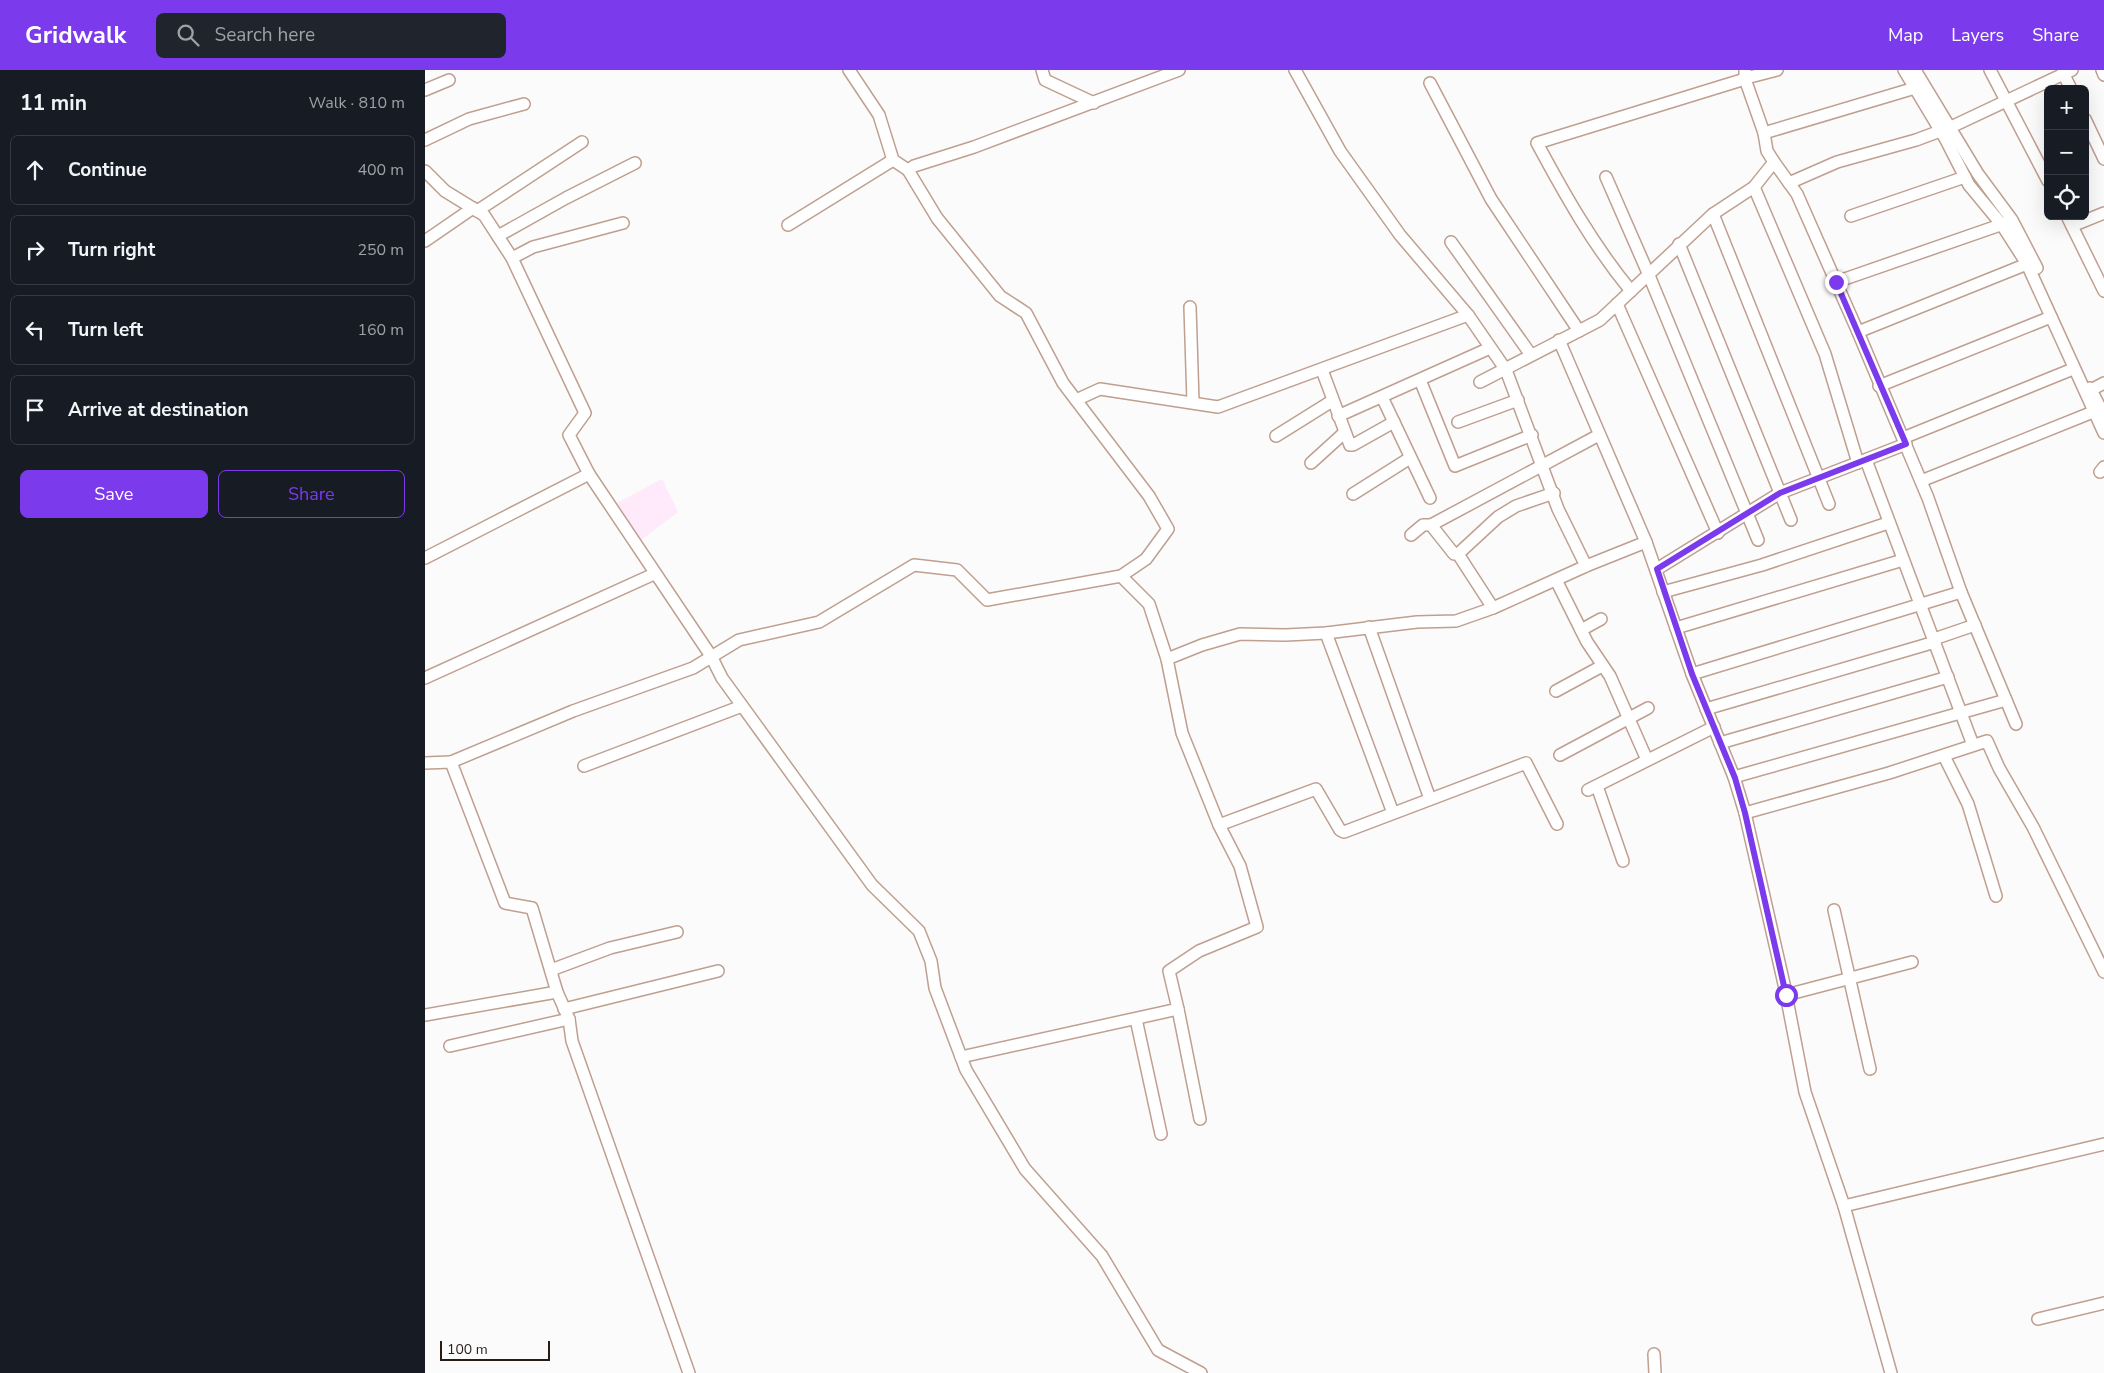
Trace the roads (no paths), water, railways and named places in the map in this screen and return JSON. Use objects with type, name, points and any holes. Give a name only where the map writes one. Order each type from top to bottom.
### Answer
[{"type":"street","points":[[425,763],[451,762],[573,711],[693,668],[739,640],[819,622],[914,565],[957,570],[987,600],[1121,576],[1146,559],[1168,529],[1149,496],[1063,383],[1026,313],[1000,296],[937,218],[908,170],[893,160],[879,116],[849,70]]},
{"type":"street","points":[[1042,70],[1045,80],[1094,103]]},
{"type":"street","points":[[908,170],[914,166],[974,147],[1094,103],[1159,74],[1179,70]]},
{"type":"street","points":[[1295,70],[1340,151],[1400,236],[1467,315],[1506,370],[1554,493],[1558,509],[1586,566]]},
{"type":"street","points":[[1631,290],[1600,253],[1537,143],[1745,76],[1777,70]]},
{"type":"street","points":[[1904,70],[1978,174],[2007,222],[2035,262],[2091,390],[2104,434]]},
{"type":"street","points":[[1915,70],[1946,129],[1965,177],[2007,222],[2051,316],[2073,369],[2099,414]]},
{"type":"street","points":[[1991,70],[2045,175]]},
{"type":"street","points":[[2102,70],[2104,75]]},
{"type":"street","points":[[1789,183],[1837,162],[1946,129],[2068,72],[2070,85]]},
{"type":"street","points":[[1745,76],[1767,151],[1797,194],[1858,332],[1879,386],[1921,481],[1961,592],[2016,724]]},
{"type":"street","points":[[425,90],[449,80]]},
{"type":"street","points":[[1431,83],[1491,199],[1579,331]]},
{"type":"street","points":[[1763,133],[1915,88]]},
{"type":"street","points":[[425,140],[469,119],[523,104]]},
{"type":"street","points":[[2089,127],[2104,159]]},
{"type":"street","points":[[425,242],[582,142]]},
{"type":"street","points":[[787,225],[893,160]]},
{"type":"street","points":[[1480,382],[1600,320],[1713,214],[1754,186],[1774,162]]},
{"type":"street","points":[[498,236],[565,198],[635,163]]},
{"type":"street","points":[[425,171],[445,191],[484,214],[512,258],[585,414],[569,435],[589,474],[654,574],[711,656],[722,678],[742,706],[872,885],[919,931],[931,962],[935,988],[966,1070],[1025,1170],[1102,1256],[1158,1350],[1201,1373]]},
{"type":"street","points":[[1606,177],[1648,273],[1745,513],[1758,540]]},
{"type":"street","points":[[1851,216],[1965,177]]},
{"type":"street","points":[[1754,186],[1825,354],[1862,462],[1922,605],[1973,745]]},
{"type":"street","points":[[2104,213],[2069,221],[2104,291]]},
{"type":"street","points":[[1713,214],[1829,504]]},
{"type":"street","points":[[1836,282],[2007,222]]},
{"type":"street","points":[[512,258],[533,247],[623,223]]},
{"type":"street","points":[[1451,242],[1531,355]]},
{"type":"street","points":[[1679,244],[1791,520]]},
{"type":"street","points":[[1858,332],[2027,264]]},
{"type":"street","points":[[1617,304],[1718,533]]},
{"type":"street","points":[[1190,307],[1193,402]]},
{"type":"street","points":[[1076,400],[1100,390],[1218,407],[1467,315]]},
{"type":"street","points":[[1879,386],[2051,316]]},
{"type":"street","points":[[1559,340],[1657,569],[1663,592],[1692,674],[1735,778],[1745,813],[1786,995],[1805,1092],[1844,1206],[1891,1373]]},
{"type":"street","points":[[1338,416],[1490,348]]},
{"type":"street","points":[[1657,569],[1780,493],[1862,462],[1904,441],[2073,369]]},
{"type":"street","points":[[1322,370],[1349,443],[1353,445],[1394,422]]},
{"type":"street","points":[[1419,380],[1455,466],[1532,435]]},
{"type":"street","points":[[2091,390],[2104,383]]},
{"type":"street","points":[[1382,397],[1430,498]]},
{"type":"street","points":[[1458,422],[1518,400]]},
{"type":"street","points":[[1276,436],[1332,401]]},
{"type":"street","points":[[1921,481],[2099,414]]},
{"type":"street","points":[[1311,463],[1344,433]]},
{"type":"street","points":[[1411,535],[1423,525],[1431,525],[1599,435]]},
{"type":"street","points":[[1353,494],[1410,458]]},
{"type":"street","points":[[425,558],[589,474]]},
{"type":"street","points":[[1458,554],[1498,517],[1516,506],[1554,493]]},
{"type":"street","points":[[1663,592],[1762,565],[1888,523]]},
{"type":"street","points":[[1431,525],[1454,554],[1458,554],[1493,608]]},
{"type":"street","points":[[1167,659],[1202,645],[1240,634],[1286,635],[1326,633],[1417,622],[1456,621],[1493,608],[1586,566],[1646,542]]},
{"type":"street","points":[[1677,628],[1903,560]]},
{"type":"street","points":[[425,678],[654,574]]},
{"type":"street","points":[[1121,576],[1149,604],[1167,659],[1182,733],[1219,825],[1240,866],[1257,927],[1199,951],[1169,971],[1201,1118]]},
{"type":"street","points":[[1556,580],[1581,630],[1610,676],[1647,760]]},
{"type":"street","points":[[1692,674],[1961,592]]},
{"type":"street","points":[[1581,630],[1601,619]]},
{"type":"street","points":[[1706,709],[1935,640],[1975,625]]},
{"type":"street","points":[[1369,627],[1430,798]]},
{"type":"street","points":[[1326,633],[1393,813]]},
{"type":"street","points":[[1556,691],[1602,666]]},
{"type":"street","points":[[1720,743],[1948,677]]},
{"type":"street","points":[[1735,778],[1961,711],[2006,700]]},
{"type":"street","points":[[584,766],[742,706]]},
{"type":"street","points":[[1560,755],[1629,720],[1648,708]]},
{"type":"street","points":[[1623,861],[1593,788],[1714,727]]},
{"type":"street","points":[[1745,813],[1944,756],[1987,741],[1999,768],[2033,827],[2104,972]]},
{"type":"street","points":[[1944,756],[1968,804],[1997,896]]},
{"type":"street","points":[[451,762],[505,903],[532,908],[557,992],[566,1014],[572,1042],[689,1373]]},
{"type":"street","points":[[1219,825],[1314,789],[1318,790],[1341,832],[1526,763],[1557,824]]},
{"type":"street","points":[[1834,910],[1870,1069]]},
{"type":"street","points":[[551,970],[610,948],[677,932]]},
{"type":"street","points":[[1786,995],[1911,962]]},
{"type":"street","points":[[450,1046],[718,971]]},
{"type":"street","points":[[425,1015],[557,992]]},
{"type":"street","points":[[961,1058],[1178,1009]]},
{"type":"street","points":[[1136,1019],[1161,1134]]},
{"type":"street","points":[[1844,1206],[2104,1144]]},
{"type":"street","points":[[2038,1319],[2104,1303]]},
{"type":"street","points":[[1654,1354],[1655,1373]]}]
